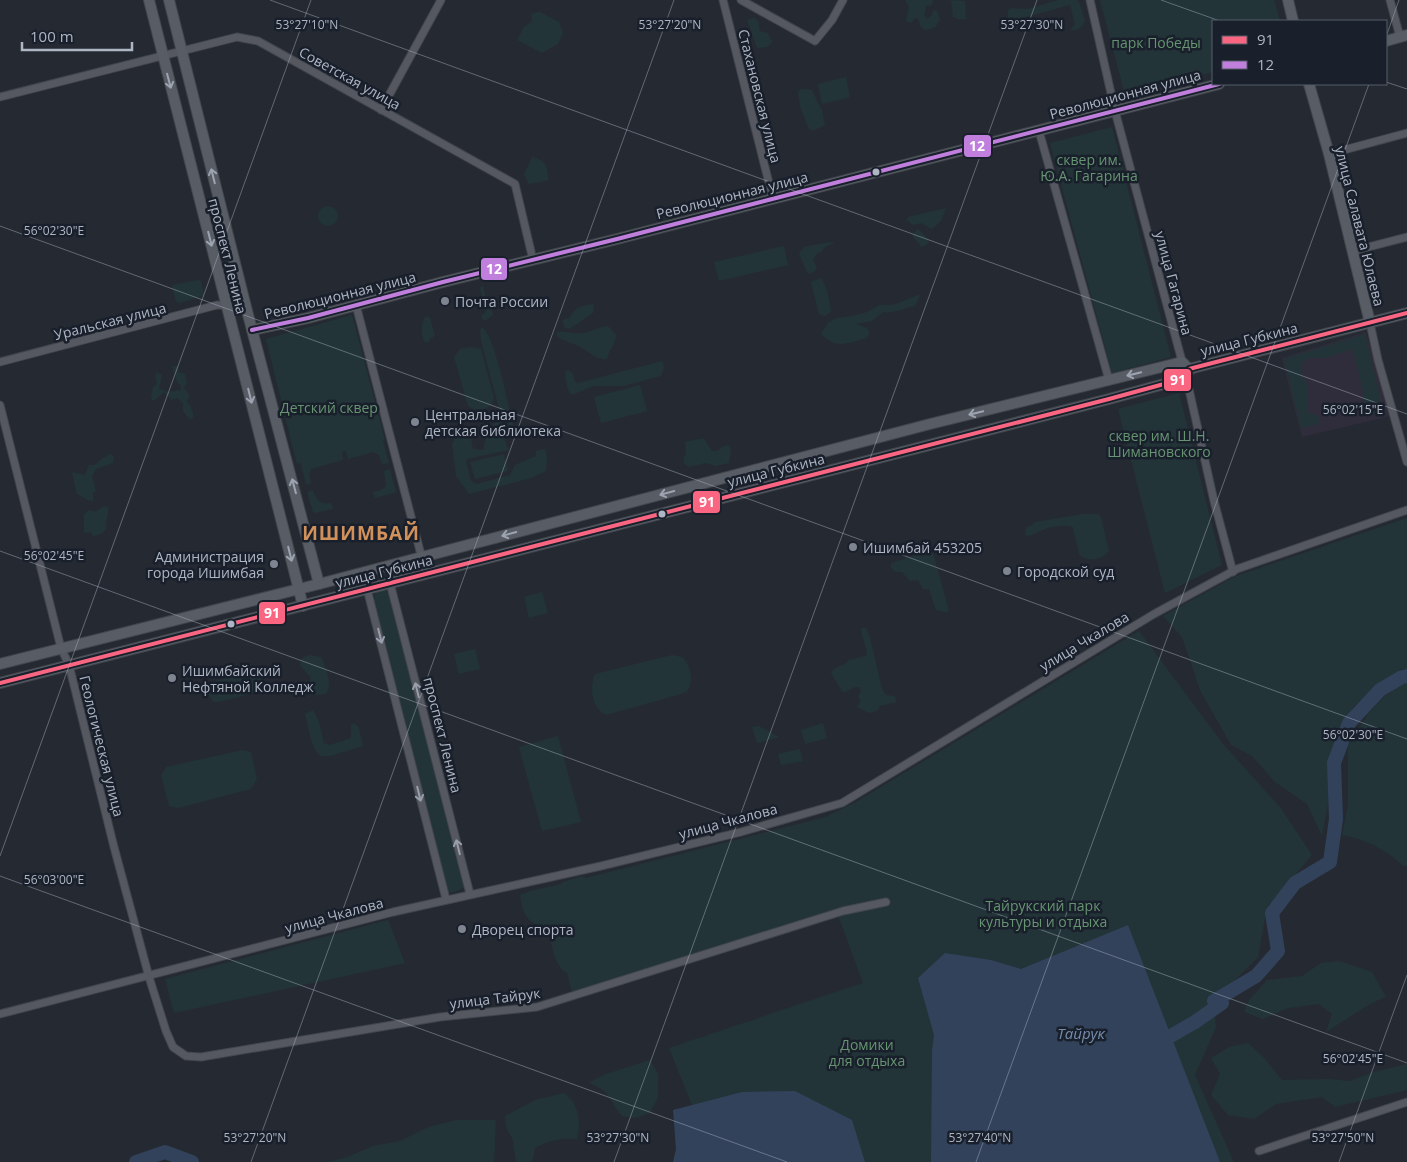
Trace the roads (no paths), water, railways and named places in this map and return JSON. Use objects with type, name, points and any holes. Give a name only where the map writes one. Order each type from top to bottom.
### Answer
[{"type":"main road","name":"проспект Ленина","points":[[149,0],[303,606]]},
{"type":"main road","name":"проспект Ленина","points":[[169,0],[252,330],[320,584]]},
{"type":"main road","points":[[1288,0],[1293,20]]},
{"type":"main road","points":[[1387,41],[1404,36]]},
{"type":"main road","name":"Революционная улица","points":[[252,330],[1215,85]]},
{"type":"main road","name":"улица Салавата Юлаева","points":[[1309,85],[1329,154],[1370,323]]},
{"type":"main road","name":"улица Губкина","points":[[0,682],[958,438],[1186,370],[1407,314]]},
{"type":"main road","name":"улица Губкина","points":[[0,664],[320,584],[930,424],[1109,380],[1186,370]]},
{"type":"street","points":[[381,110],[441,0]]},
{"type":"street","name":"Стахановская улица","points":[[723,0],[773,199]]},
{"type":"street","points":[[741,0],[815,41],[832,20],[843,0]]},
{"type":"street","name":"улица Гагарина","points":[[1090,0],[1115,111],[1186,370],[1214,501],[1233,572]]},
{"type":"street","points":[[1390,0],[1404,36]]},
{"type":"street","name":"Советская улица","points":[[0,96],[237,37],[258,41],[515,184],[533,260]]},
{"type":"street","points":[[1039,131],[1109,380]]},
{"type":"street","points":[[1329,154],[1407,133]]},
{"type":"street","points":[[1353,251],[1407,237]]},
{"type":"street","name":"Уральская улица","points":[[0,362],[218,305],[226,305]]},
{"type":"street","points":[[356,305],[426,574]]},
{"type":"street","name":"улица Салавата Юлаева","points":[[1370,323],[1378,360],[1407,462]]},
{"type":"street","name":"Геологическая улица","points":[[0,405],[61,648],[69,665],[149,977]]},
{"type":"street","name":"улица Чкалова","points":[[0,1014],[446,899],[601,866],[741,832],[842,803],[1154,614],[1238,568],[1407,510]]},
{"type":"street","name":"проспект Ленина","points":[[390,583],[470,894]]},
{"type":"street","points":[[367,589],[446,899]]},
{"type":"street","name":"улица Тайрук","points":[[149,977],[173,1047],[186,1056],[201,1057],[440,1017],[537,1007],[844,911],[886,902]]},
{"type":"street","points":[[1259,1151],[1407,1102]]},
{"type":"water","name":"Тайрук","points":[[1128,925],[1220,1162],[931,1162],[932,1050],[934,1035],[918,978],[945,953],[991,960],[1021,969]]},
{"type":"water","points":[[795,1091],[852,1120],[865,1162],[673,1162],[676,1149],[673,1110],[742,1092]]},
{"type":"waterway","name":"Тайрук","points":[[1155,1045],[1195,1022],[1222,1003],[1214,1001],[1256,976],[1278,951],[1272,913],[1295,883],[1330,862],[1336,819],[1334,763],[1349,723],[1380,690],[1407,676]]},
{"type":"waterway","name":"Тайрук","points":[[136,1162],[165,1152],[192,1162]]},
{"type":"place","name":"Почта России","points":[[445,301]]},
{"type":"place","name":"Центральная детская библиотека","points":[[415,422]]},
{"type":"place","name":"Ишимбай 453205","points":[[853,547]]},
{"type":"place","name":"Администрация города Ишимбая","points":[[274,564]]},
{"type":"place","name":"Городской суд","points":[[1007,571]]},
{"type":"place","name":"Ишимбайский Нефтяной Колледж","points":[[172,678]]},
{"type":"place","name":"Дворец спорта","points":[[462,929]]},
{"type":"district","name":"ИШИМБАЙ","points":[[361,533]]},
{"type":"park label","name":"парк Победы","points":[[1156,42]]},
{"type":"park label","name":"сквер им. Ю.А. Гагарина","points":[[1089,168]]},
{"type":"park label","name":"Детский сквер","points":[[329,407]]},
{"type":"park label","name":"сквер им. Ш.Н. Шимановского","points":[[1159,444]]},
{"type":"park label","name":"Тайрукский парк культуры и отдыха","points":[[1043,914]]},
{"type":"park label","name":"Домики для отдыха","points":[[867,1052]]}]
